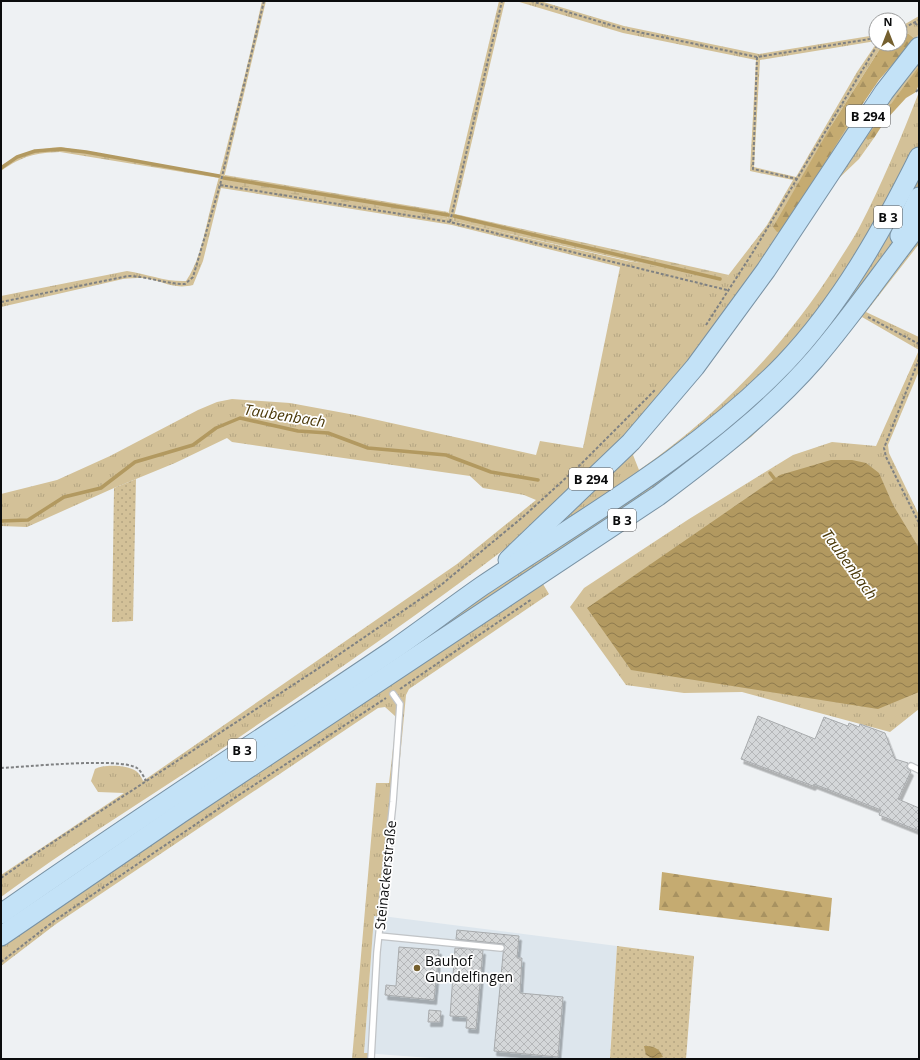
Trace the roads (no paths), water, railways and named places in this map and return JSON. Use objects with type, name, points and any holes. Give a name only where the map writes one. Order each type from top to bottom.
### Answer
[{"type":"highway","name":"B 294","points":[[482,587],[631,442],[696,367],[766,270],[858,131],[916,51]]},
{"type":"highway","name":"B 3","points":[[1,914],[113,836],[395,648],[482,587],[644,480],[730,416],[785,363],[828,312],[854,275],[881,231],[919,157]]},
{"type":"highway","name":"B 3","points":[[1,936],[181,813],[651,501],[703,462],[764,412],[815,359],[886,266],[919,197]]},
{"type":"highway","points":[[886,266],[919,224]]},
{"type":"lane","name":"Steinackerstraße","points":[[371,1059],[379,936],[393,802],[400,704],[393,694]]},
{"type":"lane","points":[[912,766],[919,770]]},
{"type":"lane","points":[[379,936],[501,948]]},
{"type":"water","points":[[831,460],[852,460],[866,463],[879,473],[893,505],[919,548],[919,692],[878,709],[631,670],[587,608],[780,475]]},
{"type":"water","points":[[644,1046],[656,1048],[660,1051],[663,1057],[654,1059],[646,1055]]},
{"type":"waterway","points":[[1,168],[17,157],[35,151],[61,149],[86,152],[219,176]]},
{"type":"waterway","points":[[224,178],[448,215]]},
{"type":"waterway","points":[[454,216],[720,279]]},
{"type":"waterway","name":"Taubenbach","points":[[1,521],[28,520],[64,497],[101,488],[135,462],[193,445],[216,428],[240,418],[298,431],[328,433],[368,448],[446,455],[491,472],[538,480]]},
{"type":"waterway","name":"Taubenbach","points":[[770,473],[777,482]]},
{"type":"place","name":"Bauhof Gundelfingen","points":[[417,968]]}]
